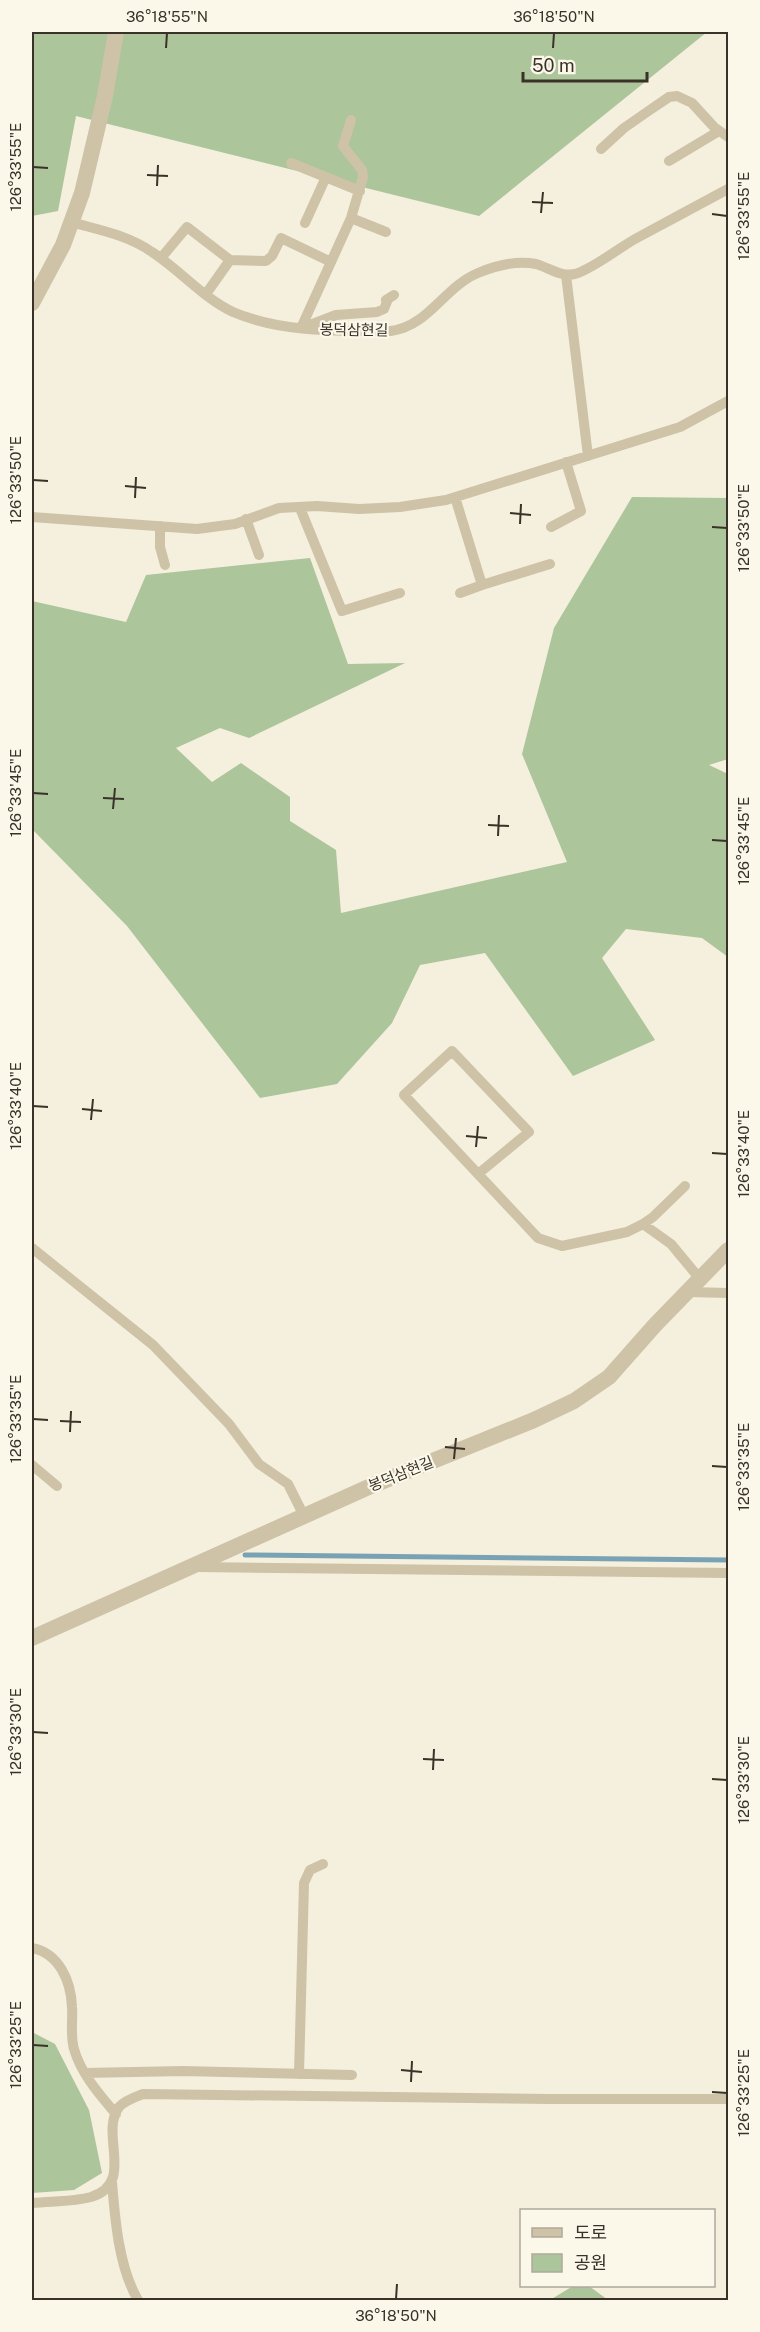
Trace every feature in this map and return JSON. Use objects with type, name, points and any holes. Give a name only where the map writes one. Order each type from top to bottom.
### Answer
[{"type":"street","points":[[32,303],[63,245],[82,193],[105,96],[116,32]]},
{"type":"street","name":"봉덕삼현길","points":[[32,1638],[304,1516],[574,1401],[609,1377],[729,1250]]},
{"type":"lane","points":[[601,149],[624,129],[669,97],[685,98],[724,134],[669,161]]},
{"type":"lane","points":[[302,328],[351,218],[360,191],[362,170],[343,146],[351,120]]},
{"type":"lane","points":[[291,163],[360,191]]},
{"type":"lane","points":[[305,223],[326,177]]},
{"type":"lane","points":[[588,456],[566,275],[579,273],[636,239],[729,189]]},
{"type":"lane","points":[[351,218],[386,232]]},
{"type":"lane","name":"봉덕삼현길","points":[[71,222],[135,241],[231,311],[243,316],[302,328],[333,331],[402,330],[426,315],[464,281],[476,274],[494,268],[524,263],[535,264],[566,275]]},
{"type":"lane","points":[[161,258],[187,227],[230,260],[266,261],[272,256],[281,238],[331,262]]},
{"type":"lane","points":[[206,294],[230,260]]},
{"type":"lane","points":[[302,328],[336,315],[377,312],[384,309],[388,299],[386,300],[394,295]]},
{"type":"lane","points":[[32,517],[197,529],[235,524],[279,508],[400,507],[455,497],[680,427],[729,401]]},
{"type":"lane","points":[[551,527],[581,511],[566,462]]},
{"type":"lane","points":[[455,497],[482,585]]},
{"type":"lane","points":[[300,508],[342,611],[400,592]]},
{"type":"lane","points":[[246,519],[259,555]]},
{"type":"lane","points":[[160,526],[160,547],[165,565]]},
{"type":"lane","points":[[460,593],[550,564]]},
{"type":"lane","points":[[478,1174],[529,1132],[452,1051],[404,1095],[478,1174],[538,1238],[562,1246],[627,1232],[654,1217],[685,1186]]},
{"type":"lane","points":[[643,1224],[671,1244],[700,1279]]},
{"type":"lane","points":[[32,1248],[153,1345],[229,1424],[259,1464],[288,1484],[304,1516]]},
{"type":"lane","points":[[687,1292],[729,1293]]},
{"type":"lane","points":[[32,1465],[57,1486]]},
{"type":"lane","points":[[191,1567],[729,1573]]},
{"type":"lane","points":[[299,2074],[304,1883],[310,1870],[323,1864]]},
{"type":"lane","points":[[32,1948],[52,1955],[61,1968],[71,1995],[71,2033],[74,2049],[85,2073],[116,2114]]},
{"type":"lane","points":[[85,2073],[183,2071],[352,2075]]},
{"type":"lane","points":[[138,2301],[127,2283],[114,2211],[113,2121],[119,2107],[142,2094],[729,2099]]},
{"type":"lane","points":[[32,2203],[92,2197],[106,2189],[112,2182]]},
{"type":"green space","points":[[32,32],[707,32],[479,216],[76,116],[58,211],[32,216]]},
{"type":"green space","points":[[632,497],[728,498],[728,759],[709,765],[728,774],[728,957],[702,938],[626,929],[602,958],[655,1040],[573,1076],[485,953],[420,965],[392,1023],[337,1084],[260,1098],[127,926],[32,829],[32,601],[126,622],[146,575],[310,558],[348,664],[405,663],[249,738],[220,728],[176,748],[212,782],[241,763],[290,797],[290,821],[336,850],[341,913],[567,862],[522,754],[554,628]]},
{"type":"green space","points":[[32,2032],[55,2044],[89,2110],[102,2173],[74,2190],[32,2193]]},
{"type":"green space","points":[[571,2287],[590,2287],[608,2300],[550,2300]]},
{"type":"waterway","points":[[245,1555],[728,1560]]}]
